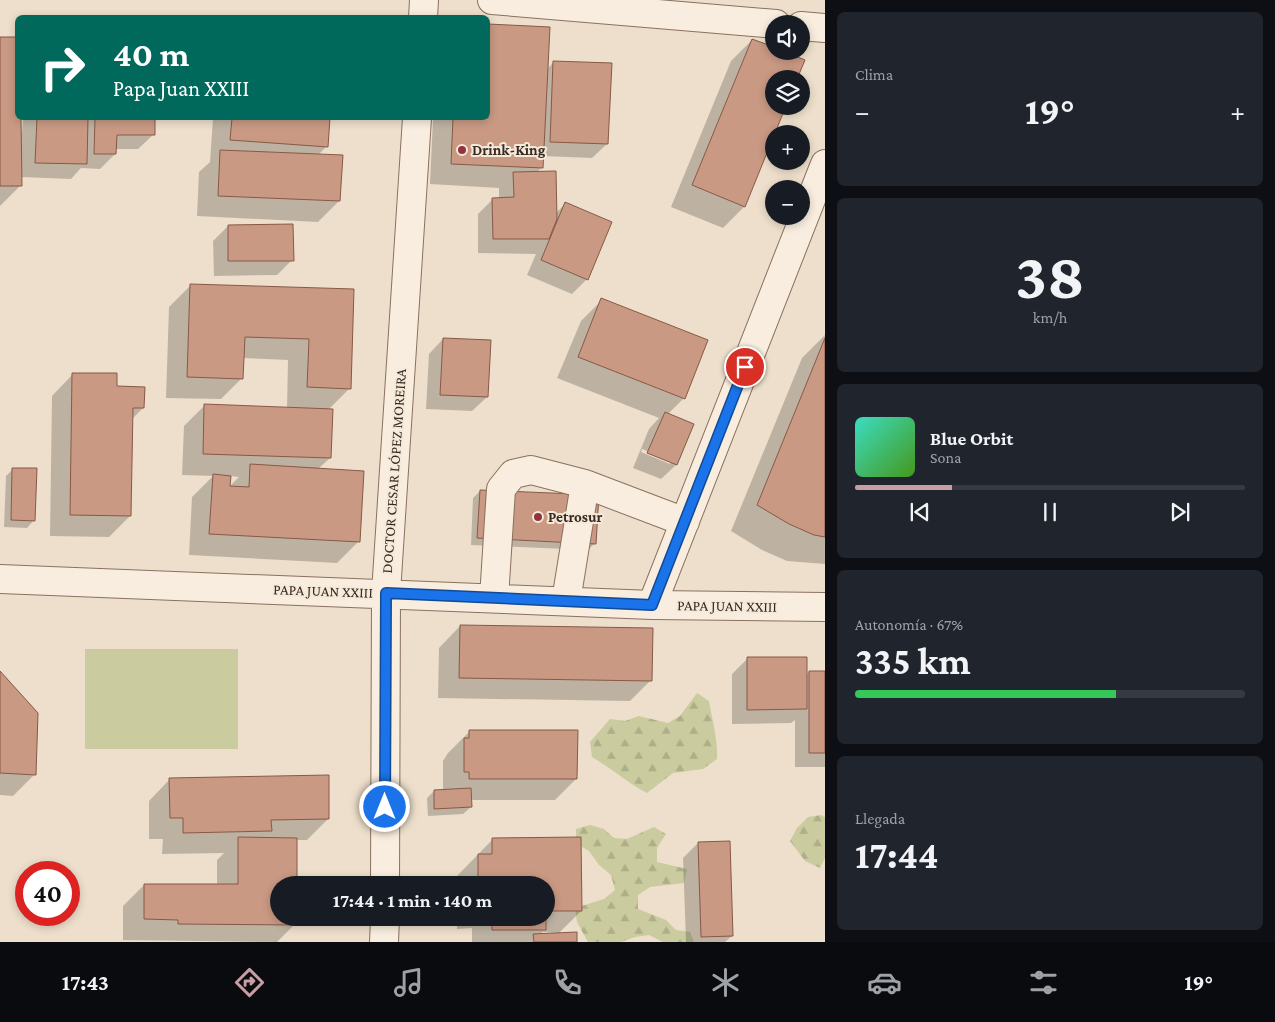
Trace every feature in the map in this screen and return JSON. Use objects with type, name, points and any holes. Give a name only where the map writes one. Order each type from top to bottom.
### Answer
[{"type":"street","points":[[423,15],[424,0]]},
{"type":"street","points":[[492,0],[765,23]]},
{"type":"street","points":[[810,27],[825,28]]},
{"type":"street","name":"DOCTOR CESAR LÓPEZ MOREIRA","points":[[385,876],[386,593],[417,120]]},
{"type":"street","points":[[652,605],[822,181]]},
{"type":"street","points":[[494,598],[501,489],[513,474],[530,470],[585,484],[685,522]]},
{"type":"street","points":[[566,601],[585,484]]},
{"type":"street","name":"PAPA JUAN XXIII","points":[[0,579],[652,605],[825,607]]},
{"type":"street","points":[[384,926],[384,942]]},
{"type":"green space","points":[[85,649],[238,649],[238,749],[85,749]]},
{"type":"green space","points":[[697,693],[709,701],[717,744],[717,759],[703,769],[673,773],[647,793],[592,757],[590,742],[610,719],[625,721],[639,716],[668,723],[680,716]]},
{"type":"green space","points":[[821,815],[825,817],[825,858],[820,868],[805,861],[790,841],[797,828],[808,817]]},
{"type":"green space","points":[[590,825],[604,829],[614,838],[627,839],[654,827],[666,834],[657,848],[657,862],[687,869],[684,883],[650,887],[638,895],[638,909],[666,920],[676,930],[690,932],[694,942],[663,942],[649,935],[621,942],[588,942],[577,922],[575,908],[604,899],[615,890],[611,875],[599,865],[589,851],[576,843],[576,829]]},
{"type":"building","points":[[490,24],[550,27],[543,168],[451,164],[453,120],[490,120]]},
{"type":"building","points":[[0,37],[15,37],[15,120],[21,120],[22,186],[0,186]]},
{"type":"building","points":[[752,39],[765,44],[765,60],[805,60],[801,70],[765,70],[765,115],[782,115],[778,125],[765,125],[765,158],[745,207],[692,185]]},
{"type":"building","points":[[553,61],[612,63],[608,144],[550,142]]},
{"type":"building","points":[[37,120],[88,120],[87,164],[35,163]]},
{"type":"building","points":[[95,120],[155,120],[155,135],[117,135],[116,154],[94,154]]},
{"type":"building","points":[[232,120],[330,120],[328,147],[230,140]]},
{"type":"building","points":[[220,150],[343,155],[340,201],[218,196]]},
{"type":"building","points":[[556,171],[557,219],[549,239],[493,239],[492,198],[514,197],[513,172]]},
{"type":"building","points":[[565,202],[612,222],[588,280],[541,260]]},
{"type":"building","points":[[293,224],[294,261],[228,261],[228,225]]},
{"type":"building","points":[[190,284],[354,289],[351,389],[307,387],[309,339],[245,337],[243,379],[187,377]]},
{"type":"building","points":[[601,298],[708,340],[685,399],[578,357]]},
{"type":"building","points":[[443,338],[491,340],[488,397],[440,395]]},
{"type":"building","points":[[825,338],[825,537],[814,535],[789,524],[757,505]]},
{"type":"building","points":[[72,373],[117,373],[117,386],[145,387],[144,408],[133,408],[131,516],[70,515]]},
{"type":"building","points":[[204,404],[333,409],[331,458],[203,454]]},
{"type":"building","points":[[665,412],[694,424],[677,465],[647,453]]},
{"type":"building","points":[[250,464],[364,471],[360,542],[209,534],[213,474],[231,476],[230,486],[249,487]]},
{"type":"building","points":[[12,468],[37,468],[35,521],[11,520]]},
{"type":"building","name":"Petrosur","points":[[480,490],[599,495],[596,544],[477,538]]},
{"type":"building","points":[[460,625],[653,628],[652,681],[459,678]]},
{"type":"building","points":[[747,657],[807,657],[807,709],[747,710]]},
{"type":"building","points":[[0,671],[38,713],[36,775],[0,773]]},
{"type":"building","points":[[809,671],[825,671],[825,753],[809,753]]},
{"type":"building","points":[[469,730],[578,730],[577,779],[469,779],[469,772],[464,772],[464,738],[469,738]]},
{"type":"building","points":[[329,775],[329,819],[271,820],[272,831],[183,833],[183,818],[170,818],[169,778]]},
{"type":"building","points":[[471,788],[472,807],[434,809],[434,790]]},
{"type":"building","points":[[238,837],[297,838],[297,876],[270,876],[270,925],[178,924],[178,920],[144,919],[144,884],[238,884]]},
{"type":"building","points":[[581,837],[582,911],[555,911],[555,876],[478,876],[478,854],[492,854],[492,838]]},
{"type":"building","points":[[730,841],[733,936],[701,937],[698,842]]},
{"type":"building","points":[[492,926],[546,926],[546,930],[492,930]]},
{"type":"building","points":[[577,932],[577,942],[534,942],[533,934]]},
{"type":"place","name":"Drink-King","points":[[462,150]]},
{"type":"place","name":"Petrosur","points":[[538,517]]},
{"type":"route","points":[[385,807],[386,593],[652,605],[745,367]]}]
